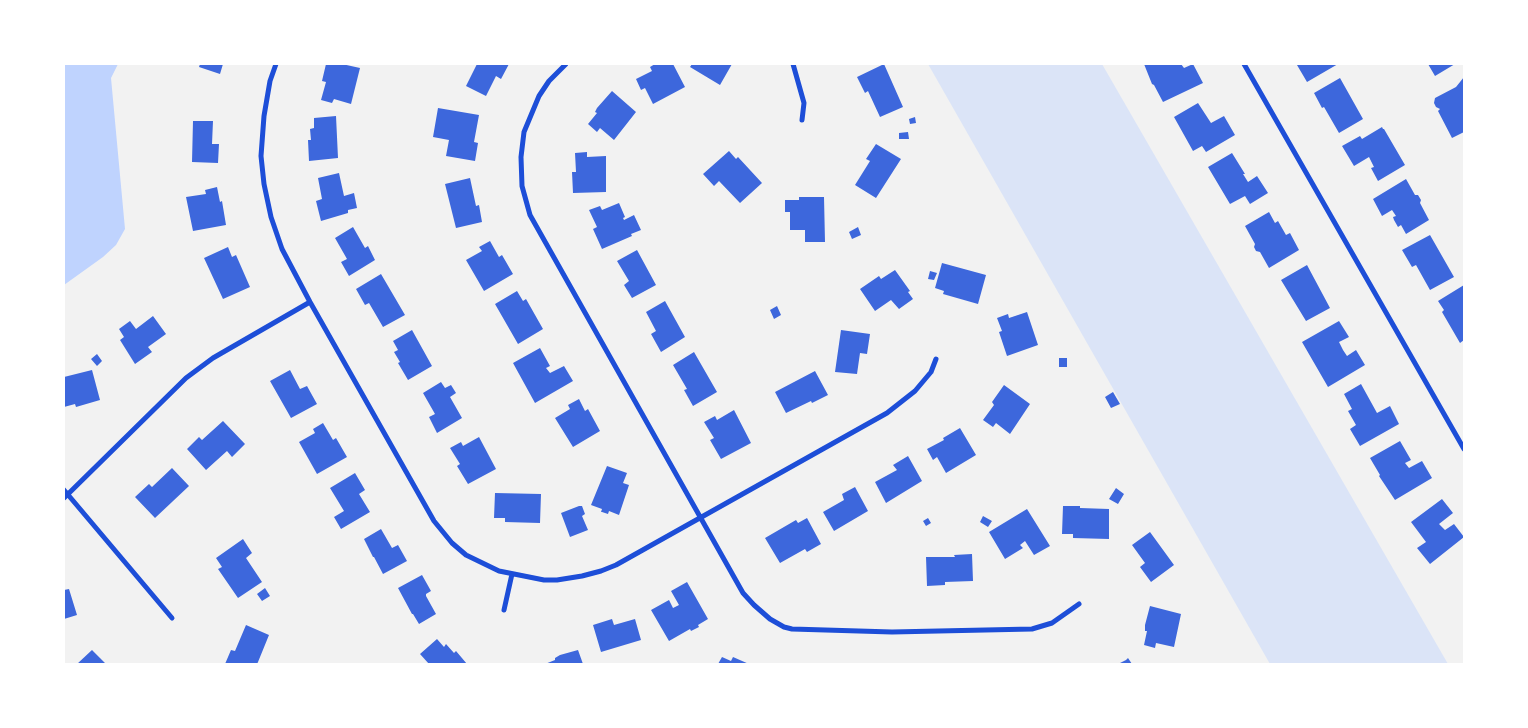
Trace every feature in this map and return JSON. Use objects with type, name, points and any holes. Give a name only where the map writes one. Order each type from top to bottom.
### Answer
[{"type":"street","points":[[276,64],[270,81],[264,116],[262,156],[264,184],[271,217],[282,249],[434,521],[452,544],[466,555],[499,570],[544,580],[557,580],[601,572],[616,565],[887,413],[915,391],[931,372],[936,359]]},
{"type":"street","points":[[566,64],[549,81],[539,96],[524,132],[521,157],[522,186],[530,216],[743,593],[754,605],[770,619],[792,629],[892,632],[1032,629],[1052,622],[1079,604]]},
{"type":"street","points":[[793,64],[804,103],[802,120]]},
{"type":"street","points":[[1244,64],[1464,449]]},
{"type":"street","points":[[172,618],[65,494],[186,378],[213,358],[310,302]]},
{"type":"street","points":[[504,610],[512,574]]},
{"type":"shaded area","points":[[928,64],[1102,64],[1448,664],[1270,664]]},
{"type":"water","points":[[64,64],[118,64],[111,78],[125,229],[116,245],[103,257],[64,285]]},
{"type":"building","points":[[200,64],[223,64],[220,74],[199,67]]},
{"type":"building","points":[[326,64],[342,64],[360,68],[351,104],[334,99],[332,103],[321,100],[326,82],[322,81]]},
{"type":"building","points":[[477,64],[509,64],[501,79],[496,76],[486,96],[466,86]]},
{"type":"building","points":[[655,64],[673,64],[685,87],[653,104],[645,88],[641,90],[636,79],[652,71],[650,67]]},
{"type":"building","points":[[692,64],[732,64],[720,85],[690,67]]},
{"type":"building","points":[[884,64],[903,107],[880,117],[868,91],[865,93],[857,77]]},
{"type":"building","points":[[1144,64],[1181,64],[1184,68],[1193,64],[1203,83],[1163,102],[1152,84]]},
{"type":"building","points":[[1338,64],[1307,82],[1297,65]]},
{"type":"building","points":[[1428,64],[1455,64],[1435,76]]},
{"type":"building","points":[[1464,77],[1464,132],[1452,138],[1438,111],[1440,109],[1434,103],[1435,98],[1456,87]]},
{"type":"building","points":[[1340,78],[1363,119],[1339,133],[1314,93]]},
{"type":"building","points":[[612,91],[636,112],[614,140],[600,128],[597,132],[588,124],[597,113],[595,112],[597,108]]},
{"type":"building","points":[[1198,103],[1211,123],[1224,116],[1235,135],[1206,152],[1202,146],[1193,151],[1174,117]]},
{"type":"building","points":[[438,108],[479,115],[474,142],[478,143],[475,161],[446,156],[449,140],[433,137]]},
{"type":"building","points":[[336,116],[338,158],[309,161],[308,140],[311,140],[310,129],[314,128],[314,118]]},
{"type":"building","points":[[915,117],[916,123],[910,124],[909,119]]},
{"type":"building","points":[[193,121],[213,121],[212,144],[219,144],[218,163],[192,162]]},
{"type":"building","points":[[1382,127],[1405,165],[1378,181],[1371,168],[1374,167],[1369,157],[1354,166],[1342,146],[1360,136],[1362,139]]},
{"type":"building","points":[[908,132],[909,139],[899,139],[899,133]]},
{"type":"building","points":[[876,144],[901,159],[876,198],[855,185],[870,161],[866,159]]},
{"type":"building","points":[[729,151],[736,159],[738,157],[762,183],[740,203],[719,181],[714,186],[703,174]]},
{"type":"building","points":[[587,152],[587,157],[606,156],[606,192],[573,193],[572,172],[576,172],[575,153]]},
{"type":"building","points":[[1232,153],[1248,182],[1257,176],[1268,193],[1250,204],[1245,196],[1230,204],[1208,167]]},
{"type":"building","points":[[339,173],[344,196],[354,193],[357,208],[348,210],[348,213],[321,221],[316,201],[322,199],[318,178]]},
{"type":"building","points":[[470,178],[476,206],[479,205],[482,222],[456,228],[445,184]]},
{"type":"building","points":[[1406,179],[1415,195],[1418,195],[1421,200],[1420,203],[1429,220],[1406,234],[1401,225],[1398,227],[1393,217],[1396,216],[1392,210],[1382,216],[1373,199]]},
{"type":"building","points":[[217,187],[220,202],[222,201],[226,225],[193,231],[186,197],[206,194],[205,190]]},
{"type":"building","points":[[799,197],[824,197],[825,242],[805,242],[805,230],[790,230],[790,212],[785,212],[785,200],[799,200]]},
{"type":"building","points":[[619,203],[625,217],[623,218],[624,220],[634,215],[641,230],[602,249],[593,229],[597,227],[589,210],[600,206],[602,210]]},
{"type":"building","points":[[1269,212],[1275,223],[1278,221],[1286,235],[1290,233],[1299,250],[1269,268],[1260,252],[1256,251],[1255,244],[1245,226]]},
{"type":"building","points":[[353,227],[365,248],[368,246],[375,260],[349,276],[341,262],[347,259],[335,238]]},
{"type":"building","points":[[858,227],[861,235],[852,239],[849,232]]},
{"type":"building","points":[[1430,235],[1454,277],[1430,290],[1416,265],[1412,267],[1402,250]]},
{"type":"building","points":[[490,241],[499,257],[502,255],[513,274],[484,291],[466,260],[482,251],[479,247]]},
{"type":"building","points":[[228,247],[232,257],[236,255],[250,287],[223,299],[204,258]]},
{"type":"building","points":[[637,250],[656,285],[632,298],[624,285],[629,281],[617,261]]},
{"type":"building","points":[[942,263],[986,275],[978,304],[943,294],[944,291],[935,288]]},
{"type":"building","points":[[1307,265],[1330,308],[1306,321],[1281,280]]},
{"type":"building","points":[[895,270],[910,291],[908,292],[913,299],[899,309],[891,300],[875,311],[860,289],[879,276],[881,279]]},
{"type":"building","points":[[930,271],[937,273],[934,280],[928,279]]},
{"type":"building","points":[[381,274],[405,315],[383,327],[369,303],[365,305],[356,289]]},
{"type":"building","points":[[1464,285],[1464,340],[1460,343],[1442,312],[1444,310],[1438,301]]},
{"type":"building","points":[[517,291],[523,301],[526,299],[543,329],[518,344],[495,304]]},
{"type":"building","points":[[665,301],[685,337],[661,352],[651,334],[656,331],[646,312]]},
{"type":"building","points":[[777,306],[781,315],[774,319],[770,310]]},
{"type":"building","points":[[1027,312],[1038,345],[1007,356],[999,332],[1002,331],[997,318],[1008,314],[1009,318]]},
{"type":"building","points":[[153,316],[166,334],[148,347],[152,352],[135,364],[120,340],[124,337],[119,329],[130,321],[136,329]]},
{"type":"building","points":[[1339,321],[1349,337],[1339,342],[1343,350],[1347,356],[1356,350],[1365,365],[1328,387],[1302,342]]},
{"type":"building","points":[[412,330],[432,366],[408,380],[398,363],[400,362],[394,352],[398,350],[393,341]]},
{"type":"building","points":[[841,330],[870,334],[867,354],[860,353],[857,374],[835,372]]},
{"type":"building","points":[[540,348],[550,366],[546,368],[550,373],[564,366],[573,381],[535,403],[513,363]]},
{"type":"building","points":[[694,352],[717,392],[693,406],[684,390],[687,389],[673,365]]},
{"type":"building","points":[[97,354],[102,361],[97,366],[91,359]]},
{"type":"building","points":[[1059,358],[1067,358],[1067,367],[1059,367]]},
{"type":"building","points":[[92,370],[100,400],[76,407],[75,404],[64,407],[64,377]]},
{"type":"building","points":[[290,370],[300,389],[307,386],[317,404],[291,418],[270,381]]},
{"type":"building","points":[[815,371],[828,395],[786,413],[775,392]]},
{"type":"building","points":[[441,382],[445,388],[451,385],[456,393],[450,397],[462,418],[437,433],[429,417],[435,414],[423,393]]},
{"type":"building","points":[[1361,384],[1377,413],[1390,406],[1399,424],[1360,446],[1350,429],[1356,425],[1348,411],[1352,409],[1344,394]]},
{"type":"building","points":[[1004,385],[1030,404],[1010,434],[996,423],[993,427],[983,420],[994,405],[992,402]]},
{"type":"building","points":[[1113,392],[1120,404],[1111,408],[1105,397]]},
{"type":"building","points":[[579,399],[585,411],[588,409],[600,431],[573,447],[555,418],[570,409],[568,405]]},
{"type":"building","points":[[734,410],[751,443],[721,459],[710,440],[714,438],[704,422],[715,416],[717,420]]},
{"type":"building","points":[[223,421],[245,444],[232,457],[227,451],[206,470],[187,449],[199,437],[202,440]]},
{"type":"building","points":[[323,423],[333,440],[336,438],[347,457],[317,474],[299,442],[315,433],[313,429]]},
{"type":"building","points":[[960,428],[976,455],[946,473],[937,457],[933,460],[927,449],[944,440],[943,438]]},
{"type":"building","points":[[479,437],[496,469],[468,484],[457,466],[460,464],[450,448],[461,442],[463,446]]},
{"type":"building","points":[[1400,441],[1411,460],[1405,463],[1409,468],[1422,461],[1432,478],[1395,500],[1370,458]]},
{"type":"building","points":[[908,456],[922,481],[886,503],[875,482],[897,470],[893,465]]},
{"type":"building","points":[[607,466],[627,473],[623,483],[629,485],[619,515],[609,511],[608,514],[601,512],[602,509],[591,505]]},
{"type":"building","points":[[172,468],[189,486],[155,518],[135,497],[149,484],[152,487]]},
{"type":"building","points":[[355,473],[365,490],[359,494],[370,512],[341,529],[334,517],[344,511],[330,488]]},
{"type":"building","points":[[855,487],[868,511],[834,531],[823,512],[844,500],[842,494]]},
{"type":"building","points":[[1116,488],[1124,494],[1118,504],[1109,499]]},
{"type":"building","points":[[495,493],[541,494],[540,523],[505,522],[505,518],[494,518]]},
{"type":"building","points":[[1442,499],[1453,513],[1439,524],[1445,530],[1454,524],[1464,537],[1430,564],[1417,548],[1426,542],[1411,522]]},
{"type":"building","points":[[582,506],[585,514],[582,516],[588,530],[570,537],[561,513]]},
{"type":"building","points":[[1063,506],[1109,509],[1109,539],[1073,538],[1073,534],[1062,534]]},
{"type":"building","points":[[1027,509],[1050,546],[1034,555],[1025,541],[1020,545],[1023,548],[1005,559],[989,532]]},
{"type":"building","points":[[983,516],[992,521],[988,527],[980,522]]},
{"type":"building","points":[[807,518],[821,544],[807,552],[805,549],[780,563],[765,538],[796,520],[798,523]]},
{"type":"building","points":[[928,518],[931,523],[926,526],[923,521]]},
{"type":"building","points":[[381,529],[392,548],[398,545],[407,561],[383,574],[364,539]]},
{"type":"building","points":[[1150,532],[1174,565],[1151,582],[1140,567],[1145,563],[1132,545]]},
{"type":"building","points":[[243,539],[252,553],[246,558],[262,582],[238,598],[218,569],[222,567],[216,558]]},
{"type":"building","points":[[972,554],[973,581],[945,582],[945,585],[927,586],[926,557],[955,557],[954,555]]},
{"type":"building","points":[[422,575],[431,591],[426,596],[436,614],[419,624],[398,588]]},
{"type":"building","points":[[687,582],[708,619],[698,625],[699,627],[691,631],[690,629],[669,641],[651,610],[669,600],[673,608],[679,605],[671,591]]},
{"type":"building","points":[[265,588],[270,596],[262,601],[257,594]]},
{"type":"building","points":[[69,589],[77,615],[64,619],[64,590]]},
{"type":"building","points":[[1150,606],[1181,614],[1174,647],[1156,643],[1155,648],[1144,645],[1147,631],[1145,631],[1145,625]]},
{"type":"building","points":[[612,619],[614,625],[635,619],[641,640],[601,652],[593,625]]},
{"type":"building","points":[[246,625],[269,635],[257,664],[225,664],[231,650],[235,651]]},
{"type":"building","points":[[437,639],[444,647],[446,644],[454,653],[456,651],[467,664],[429,664],[420,654]]},
{"type":"building","points":[[92,650],[106,664],[77,664]]},
{"type":"building","points":[[578,650],[583,664],[545,664],[555,660],[560,655]]},
{"type":"building","points":[[722,657],[731,661],[733,657],[749,664],[718,664]]},
{"type":"building","points":[[1128,658],[1132,664],[1118,664],[1126,660]]}]
